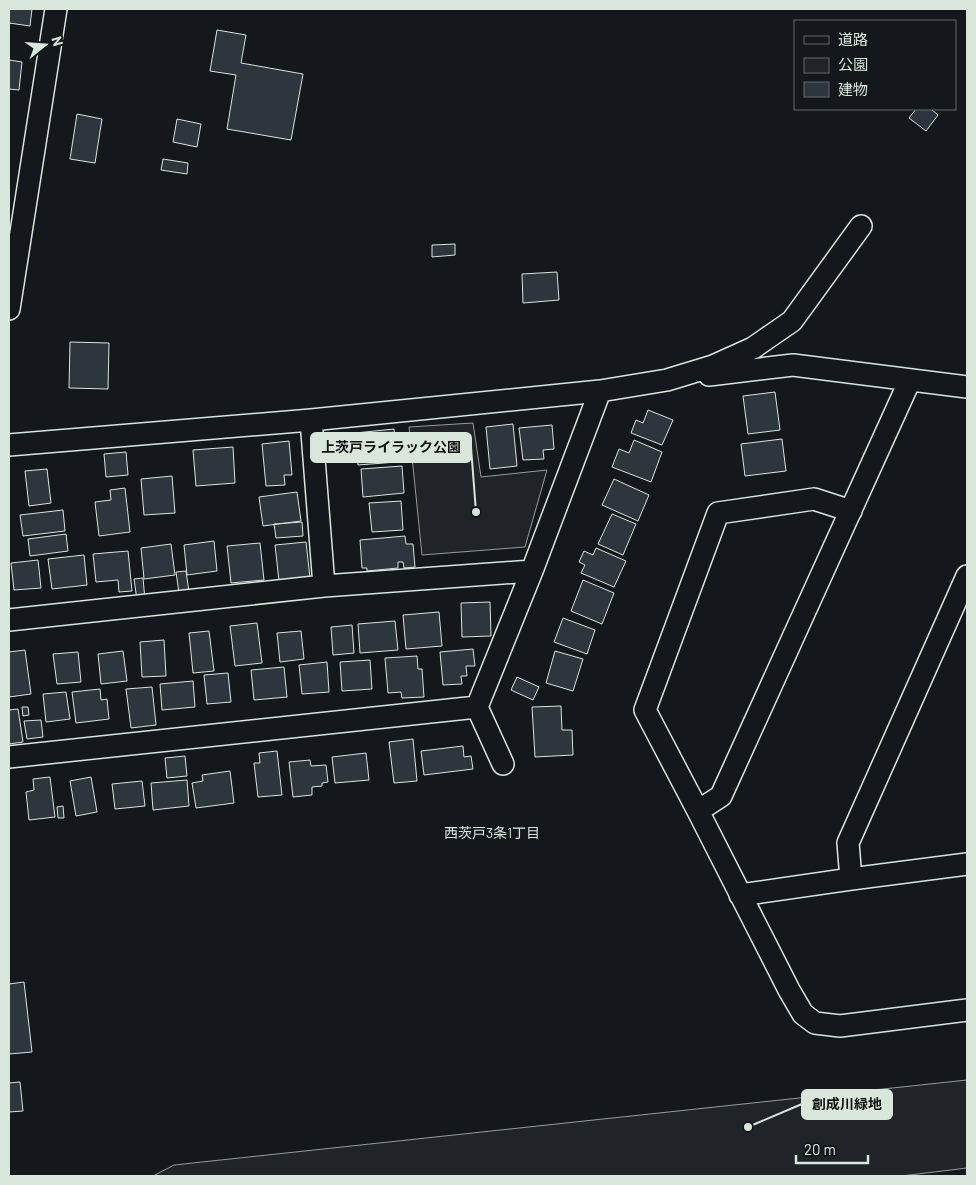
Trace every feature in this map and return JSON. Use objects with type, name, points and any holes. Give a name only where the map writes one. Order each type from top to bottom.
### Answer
[{"type":"street","points":[[9,309],[56,9]]},
{"type":"street","points":[[667,380],[713,366],[753,348],[792,321],[861,226]]},
{"type":"street","points":[[9,445],[311,420],[600,391],[667,380],[793,365],[967,387]]},
{"type":"street","points":[[698,811],[721,796],[910,380]]},
{"type":"street","points":[[502,764],[477,707],[532,571],[600,391]]},
{"type":"street","points":[[311,420],[324,586]]},
{"type":"street","points":[[851,511],[814,499],[718,513],[645,710],[803,1014],[815,1023],[840,1026],[967,1010]]},
{"type":"street","points":[[9,620],[324,586],[532,571]]},
{"type":"street","points":[[851,879],[848,843],[967,576]]},
{"type":"street","points":[[9,757],[477,707]]},
{"type":"street","points":[[740,895],[967,864]]},
{"type":"green space","points":[[473,423],[481,477],[547,470],[525,547],[422,555],[409,427]]},
{"type":"green space","points":[[967,1080],[967,1168],[901,1176],[153,1176],[174,1165]]},
{"type":"building","points":[[9,9],[32,9],[30,26],[9,23]]},
{"type":"building","points":[[217,30],[246,35],[241,63],[303,74],[291,140],[227,129],[236,75],[210,71]]},
{"type":"building","points":[[9,60],[22,62],[19,90],[9,89]]},
{"type":"building","points":[[915,110],[932,110],[938,115],[926,131],[909,118]]},
{"type":"building","points":[[77,114],[102,119],[95,163],[70,159]]},
{"type":"building","points":[[177,119],[201,124],[197,147],[173,142]]},
{"type":"building","points":[[163,159],[188,163],[187,174],[161,170]]},
{"type":"building","points":[[455,244],[455,255],[432,257],[432,245]]},
{"type":"building","points":[[557,272],[559,300],[523,303],[522,274]]},
{"type":"building","points":[[70,342],[109,343],[108,389],[69,388]]},
{"type":"building","points":[[775,392],[780,430],[748,434],[743,396]]},
{"type":"building","points":[[648,410],[673,420],[662,445],[631,433],[636,420],[643,423]]},
{"type":"building","points":[[513,424],[517,466],[490,469],[486,427]]},
{"type":"building","points":[[552,425],[554,449],[543,450],[544,459],[523,460],[519,428]]},
{"type":"building","points":[[394,429],[397,462],[358,465],[355,433]]},
{"type":"building","points":[[782,439],[786,471],[745,476],[741,444]]},
{"type":"building","points":[[634,440],[662,452],[651,482],[612,467],[619,449],[629,453]]},
{"type":"building","points":[[289,441],[292,475],[284,475],[285,485],[266,486],[262,444]]},
{"type":"building","points":[[233,447],[235,483],[196,486],[193,450]]},
{"type":"building","points":[[126,452],[128,475],[106,477],[104,454]]},
{"type":"building","points":[[402,466],[404,493],[363,497],[361,469]]},
{"type":"building","points":[[47,469],[51,503],[29,506],[25,471]]},
{"type":"building","points":[[172,476],[175,513],[144,515],[141,479]]},
{"type":"building","points":[[614,479],[649,495],[638,521],[602,505]]},
{"type":"building","points":[[125,488],[130,532],[99,536],[95,502],[111,500],[110,490]]},
{"type":"building","points":[[297,492],[301,521],[263,526],[259,497]]},
{"type":"building","points":[[401,501],[403,530],[372,532],[369,503]]},
{"type":"building","points":[[63,510],[65,531],[23,536],[20,515]]},
{"type":"building","points":[[612,514],[636,524],[623,555],[598,544]]},
{"type":"building","points":[[302,522],[303,536],[276,538],[274,524]]},
{"type":"building","points":[[66,534],[68,551],[30,556],[28,539]]},
{"type":"building","points":[[405,536],[406,544],[413,544],[415,567],[404,568],[403,562],[398,562],[398,568],[367,571],[367,568],[362,568],[360,540]]},
{"type":"building","points":[[214,541],[217,571],[187,575],[184,545]]},
{"type":"building","points":[[306,542],[310,578],[279,581],[275,545]]},
{"type":"building","points":[[260,543],[264,580],[231,583],[227,546]]},
{"type":"building","points":[[171,544],[175,575],[144,579],[141,548]]},
{"type":"building","points":[[596,548],[626,561],[614,587],[581,573],[585,565],[579,562],[584,551],[593,555]]},
{"type":"building","points":[[128,551],[132,591],[119,592],[118,580],[96,582],[93,554]]},
{"type":"building","points":[[84,555],[87,585],[52,589],[48,559]]},
{"type":"building","points":[[38,560],[41,588],[14,590],[11,563]]},
{"type":"building","points":[[186,571],[189,592],[179,593],[176,572]]},
{"type":"building","points":[[143,578],[145,600],[137,600],[134,579]]},
{"type":"building","points":[[583,580],[614,593],[602,624],[571,611]]},
{"type":"building","points":[[490,602],[491,636],[462,637],[461,603]]},
{"type":"building","points":[[439,612],[442,646],[406,649],[403,615]]},
{"type":"building","points":[[563,618],[595,630],[587,654],[554,642]]},
{"type":"building","points":[[395,621],[398,650],[360,653],[358,624]]},
{"type":"building","points":[[257,623],[262,663],[235,666],[230,626]]},
{"type":"building","points":[[352,625],[354,653],[333,655],[331,627]]},
{"type":"building","points":[[209,631],[214,671],[193,673],[189,633]]},
{"type":"building","points":[[301,631],[304,659],[280,662],[277,633]]},
{"type":"building","points":[[164,640],[166,676],[142,677],[140,642]]},
{"type":"building","points":[[473,649],[475,666],[466,666],[467,676],[461,676],[462,684],[443,685],[440,652]]},
{"type":"building","points":[[25,650],[31,694],[9,697],[9,652]]},
{"type":"building","points":[[123,651],[127,681],[101,684],[98,654]]},
{"type":"building","points":[[555,651],[583,659],[573,691],[546,683]]},
{"type":"building","points":[[78,652],[81,682],[57,684],[53,654]]},
{"type":"building","points":[[417,656],[418,669],[422,669],[424,697],[402,698],[401,692],[388,693],[385,658]]},
{"type":"building","points":[[370,660],[372,689],[342,691],[340,662]]},
{"type":"building","points":[[327,662],[329,692],[302,694],[299,665]]},
{"type":"building","points":[[284,667],[287,697],[254,700],[251,670]]},
{"type":"building","points":[[228,673],[231,702],[207,704],[204,675]]},
{"type":"building","points":[[517,677],[539,687],[533,700],[511,690]]},
{"type":"building","points":[[193,681],[195,707],[162,710],[160,684]]},
{"type":"building","points":[[152,687],[156,725],[131,728],[126,689]]},
{"type":"building","points":[[100,689],[101,700],[107,699],[109,719],[76,723],[72,692]]},
{"type":"building","points":[[66,692],[70,719],[46,722],[43,694]]},
{"type":"building","points":[[561,706],[562,730],[572,730],[573,755],[535,757],[532,707]]},
{"type":"building","points":[[22,707],[28,707],[29,715],[23,716]]},
{"type":"building","points":[[18,709],[23,742],[9,744],[9,710]]},
{"type":"building","points":[[41,720],[43,737],[27,739],[24,721]]},
{"type":"building","points":[[413,739],[417,781],[394,783],[389,742]]},
{"type":"building","points":[[463,746],[464,757],[471,756],[473,769],[424,775],[421,751]]},
{"type":"building","points":[[277,751],[282,795],[258,797],[254,763],[260,763],[259,753]]},
{"type":"building","points":[[366,753],[369,780],[335,783],[332,757]]},
{"type":"building","points":[[185,756],[187,776],[167,778],[165,758]]},
{"type":"building","points":[[310,760],[311,766],[326,765],[328,782],[322,783],[322,786],[312,787],[312,795],[293,797],[289,762]]},
{"type":"building","points":[[230,771],[234,803],[196,808],[192,783],[203,781],[202,775]]},
{"type":"building","points":[[50,777],[55,817],[29,820],[26,792],[34,790],[33,779]]},
{"type":"building","points":[[91,777],[97,812],[76,816],[70,781]]},
{"type":"building","points":[[187,780],[189,806],[153,810],[151,783]]},
{"type":"building","points":[[142,781],[145,806],[115,809],[112,784]]},
{"type":"building","points":[[63,806],[64,818],[58,818],[57,807]]},
{"type":"building","points":[[24,982],[32,1052],[9,1054],[9,984]]},
{"type":"building","points":[[20,1082],[23,1111],[9,1112],[9,1083]]},
{"type":"place","name":"上茨戸ライラック公園","points":[[476,512]]},
{"type":"place","name":"創成川緑地","points":[[748,1127]]},
{"type":"district","name":"西茨戸3条1丁目","points":[[492,833]]}]
